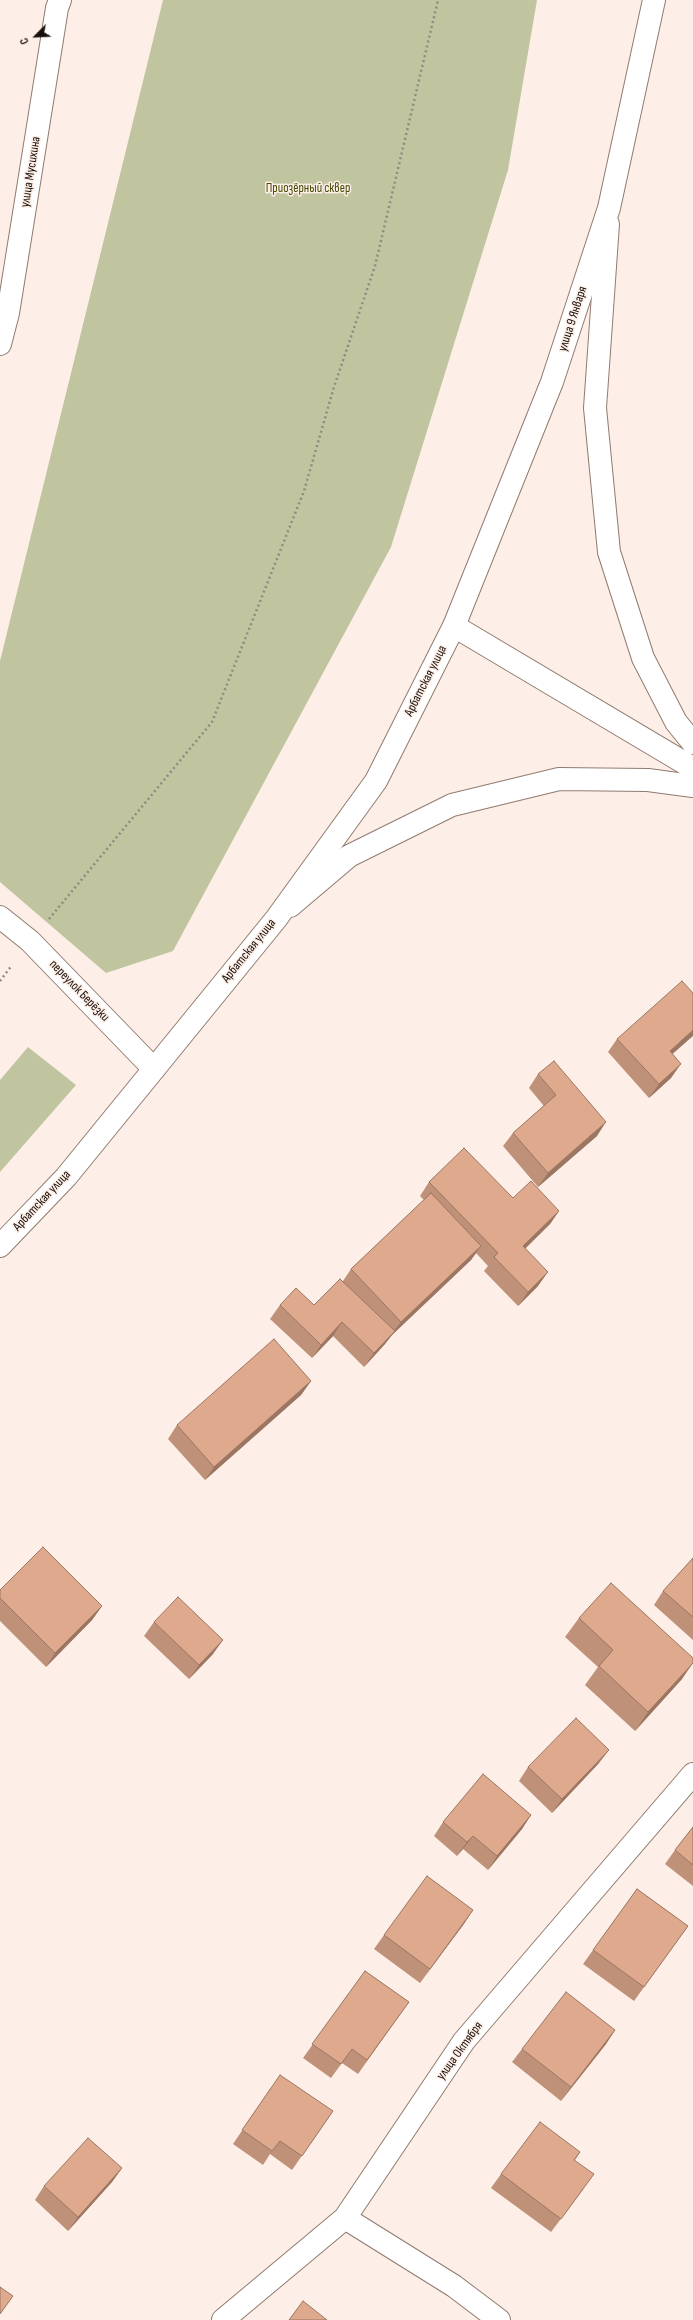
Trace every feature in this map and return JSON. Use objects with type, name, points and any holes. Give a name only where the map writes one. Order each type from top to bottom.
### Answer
[{"type":"street","name":"улица Мусихина","points":[[0,344],[8,313],[57,8],[60,0]]},
{"type":"street","name":"улица 9 Января","points":[[454,626],[552,382],[609,208],[654,0]]},
{"type":"street","points":[[609,208],[595,408],[609,552],[643,658],[676,722],[693,742]]},
{"type":"street","points":[[454,626],[693,768]]},
{"type":"street","name":"Арбатская улица","points":[[0,1246],[66,1176],[276,919],[376,781],[454,626]]},
{"type":"street","points":[[276,919],[349,856],[452,805],[559,779],[648,780],[693,786]]},
{"type":"street","name":"переулок Берёзки","points":[[0,917],[30,941],[154,1069]]},
{"type":"street","name":"улица Октября","points":[[223,2320],[345,2218],[464,2041],[693,1774]]},
{"type":"street","points":[[345,2218],[454,2286],[499,2320]]},
{"type":"path","points":[[0,981],[30,941],[212,722],[304,491],[334,387],[375,266],[438,0]]},
{"type":"green space","name":"Приозёрный сквер","points":[[163,0],[537,0],[508,170],[391,547],[173,951],[106,973],[0,882],[0,661]]},
{"type":"green space","points":[[28,1047],[76,1085],[0,1172],[0,1080]]},
{"type":"building","points":[[682,981],[693,993],[693,1030],[670,1051],[681,1064],[659,1084],[617,1039]]},
{"type":"building","points":[[554,1061],[606,1122],[548,1173],[513,1133],[556,1095],[538,1074]]},
{"type":"building","points":[[464,1148],[513,1198],[531,1181],[559,1211],[523,1246],[548,1272],[528,1292],[494,1257],[498,1253],[429,1182]]},
{"type":"building","points":[[431,1193],[481,1246],[401,1322],[351,1269]]},
{"type":"building","points":[[340,1279],[395,1331],[374,1353],[342,1322],[321,1345],[280,1305],[296,1288],[314,1305]]},
{"type":"building","points":[[274,1339],[311,1381],[214,1467],[177,1425]]},
{"type":"building","points":[[43,1547],[102,1606],[55,1653],[0,1598],[0,1590]]},
{"type":"building","points":[[693,1558],[693,1617],[663,1591]]},
{"type":"building","points":[[611,1583],[693,1658],[693,1663],[648,1712],[599,1666],[613,1650],[579,1618]]},
{"type":"building","points":[[178,1597],[223,1640],[199,1665],[154,1622]]},
{"type":"building","points":[[576,1718],[609,1750],[562,1799],[528,1767]]},
{"type":"building","points":[[483,1774],[531,1815],[497,1856],[473,1836],[467,1842],[443,1822]]},
{"type":"building","points":[[693,1827],[693,1865],[675,1850]]},
{"type":"building","points":[[427,1876],[473,1910],[430,1969],[384,1935]]},
{"type":"building","points":[[637,1889],[688,1926],[644,1987],[593,1950]]},
{"type":"building","points":[[365,1971],[409,2002],[367,2060],[352,2049],[341,2064],[312,2044]]},
{"type":"building","points":[[566,1992],[615,2030],[571,2087],[522,2049]]},
{"type":"building","points":[[280,2075],[333,2111],[302,2156],[280,2141],[272,2151],[242,2130]]},
{"type":"building","points":[[540,2122],[580,2152],[574,2160],[594,2174],[561,2219],[501,2174]]},
{"type":"building","points":[[88,2138],[122,2168],[78,2217],[44,2186]]},
{"type":"building","points":[[0,2287],[13,2296],[0,2314]]},
{"type":"building","points":[[303,2301],[327,2320],[289,2320]]}]
